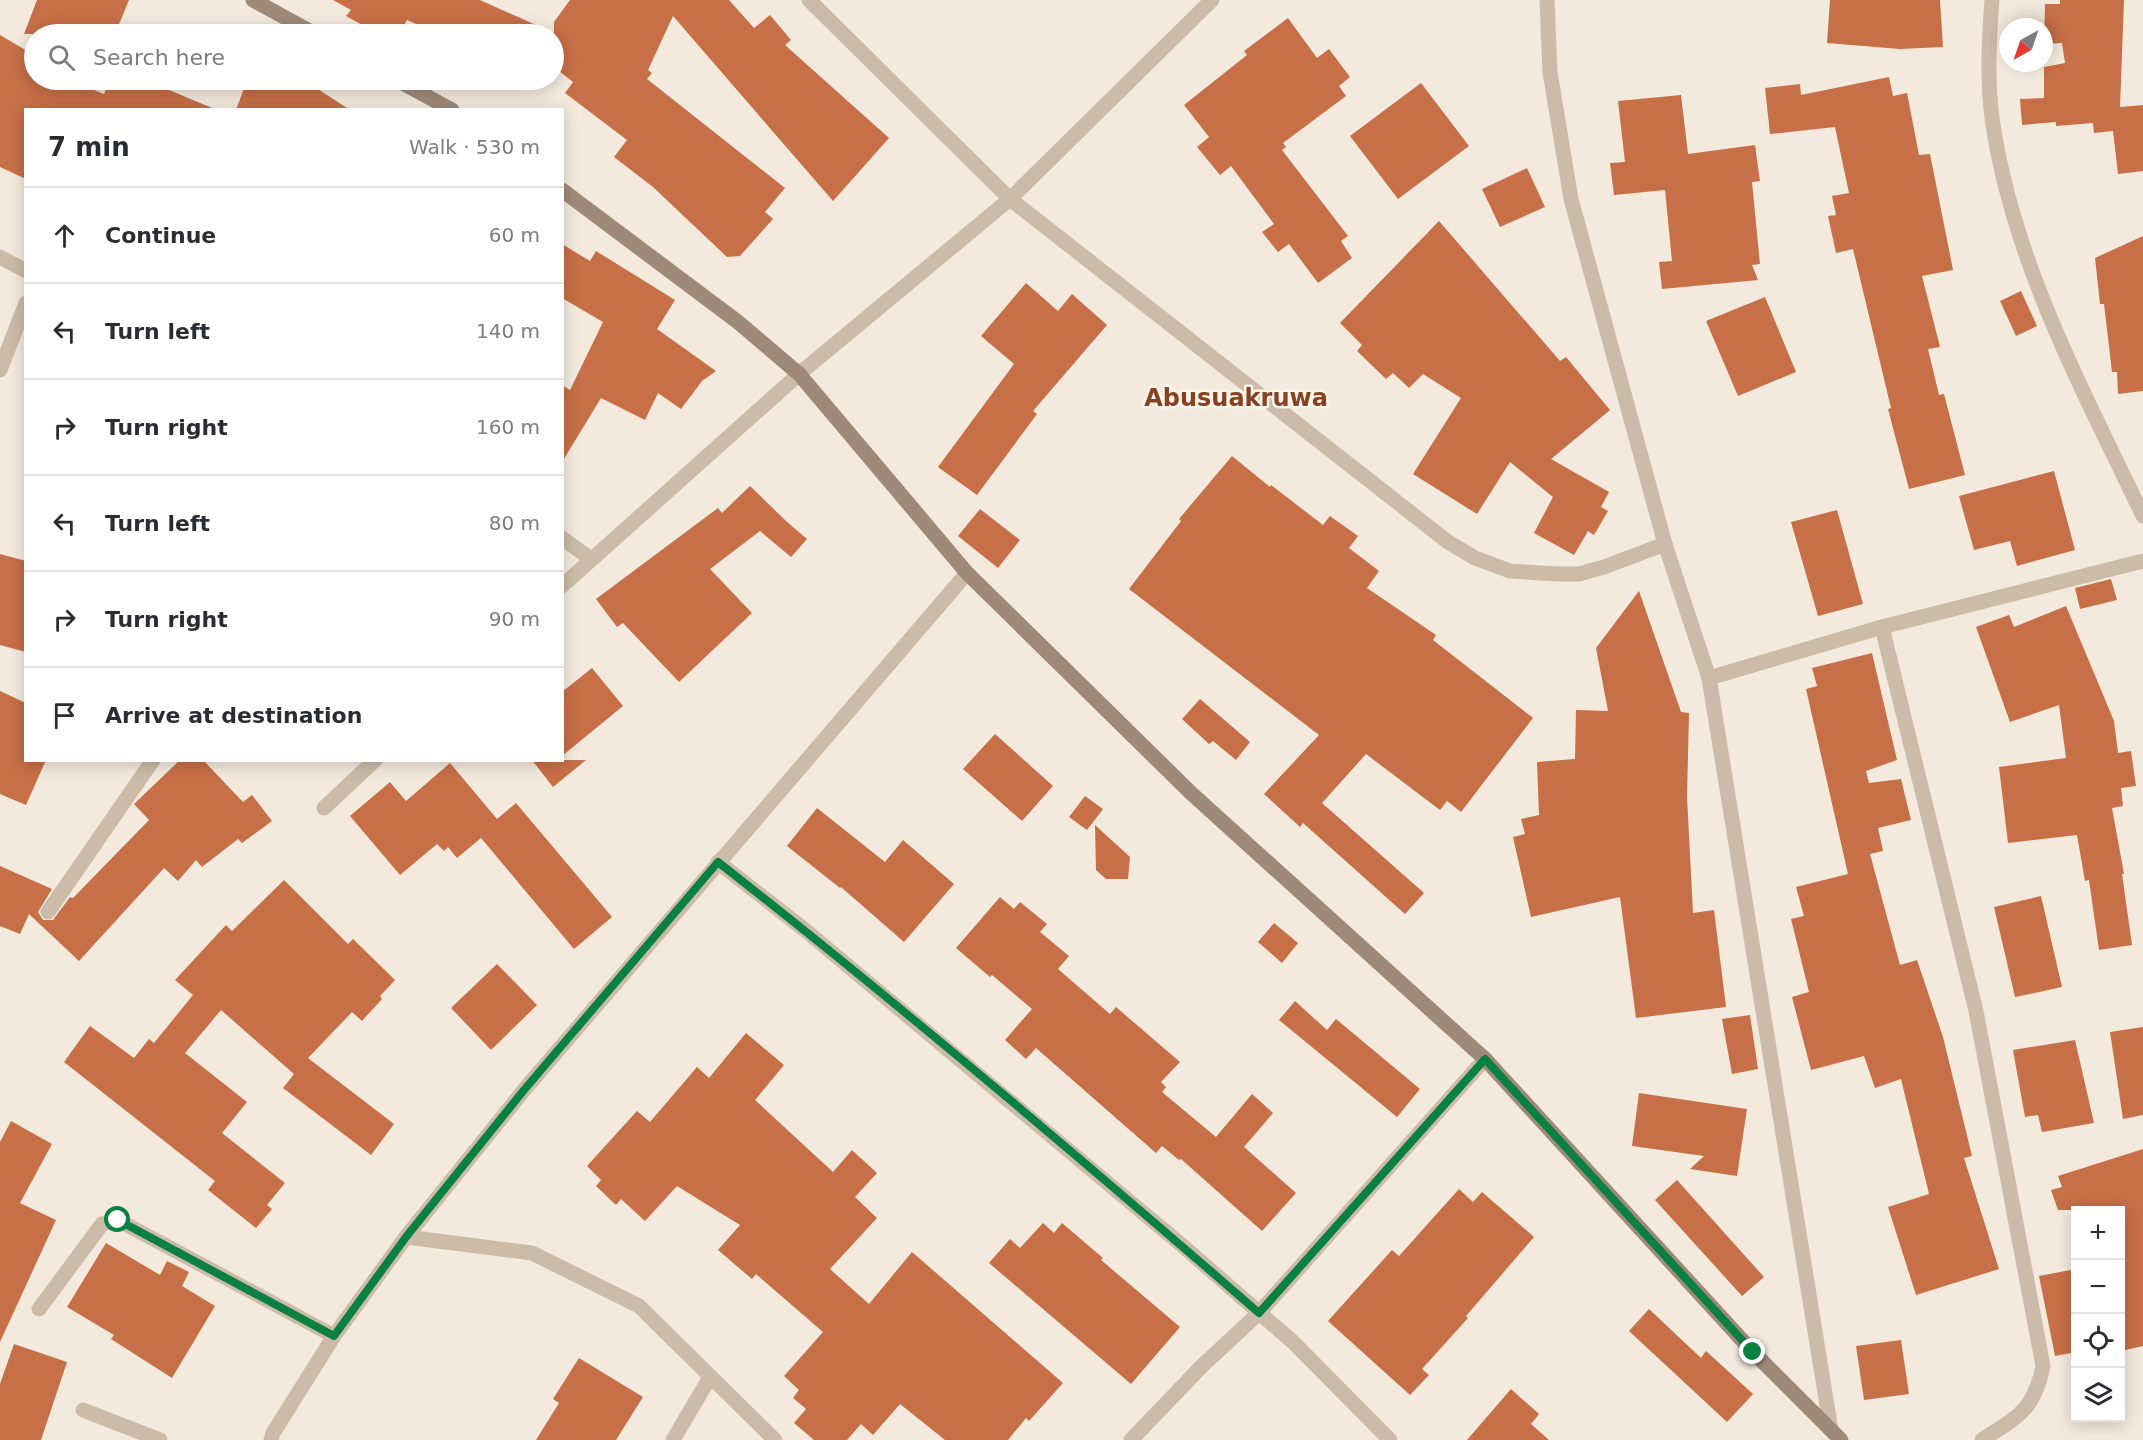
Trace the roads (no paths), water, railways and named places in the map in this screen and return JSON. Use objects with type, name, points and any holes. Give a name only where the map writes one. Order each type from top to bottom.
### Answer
[{"type":"street","points":[[253,0],[297,24]]},
{"type":"street","points":[[809,0],[1010,199],[1448,542],[1475,558],[1510,571],[1579,574],[1665,544]]},
{"type":"street","points":[[564,584],[799,374],[1010,199],[1212,0]]},
{"type":"street","points":[[1547,0],[1550,72],[1571,199],[1665,544],[1709,678],[1836,1435]]},
{"type":"street","points":[[1992,0],[1988,57],[1992,118],[2010,205],[2055,332],[2143,516]]},
{"type":"street","points":[[415,90],[448,108]]},
{"type":"street","points":[[564,192],[738,322],[799,374],[967,573],[1191,794],[1485,1059],[1753,1352],[1836,1435]]},
{"type":"street","points":[[0,257],[24,270]]},
{"type":"street","points":[[0,370],[24,308]]},
{"type":"street","points":[[564,539],[591,559]]},
{"type":"street","points":[[1709,678],[1882,627],[2143,561]]},
{"type":"street","points":[[271,1440],[273,1432],[334,1336],[406,1237],[524,1090],[967,573]]},
{"type":"street","points":[[1882,627],[1976,1011],[2043,1366],[2039,1388],[2025,1410],[1982,1440]]},
{"type":"street","points":[[48,912],[152,762]]},
{"type":"street","points":[[324,808],[373,762]]},
{"type":"street","points":[[718,862],[805,930],[992,1085],[1293,1342],[1390,1440]]},
{"type":"street","points":[[1131,1440],[1202,1366],[1259,1313],[1485,1059]]},
{"type":"street","points":[[39,1309],[102,1224],[118,1220],[334,1336]]},
{"type":"street","points":[[406,1237],[532,1253],[639,1306],[775,1440]]},
{"type":"street","points":[[673,1440],[710,1377]]},
{"type":"street","points":[[83,1410],[160,1440]]},
{"type":"district","name":"Abusuakruwa","points":[[1236,398]]}]
